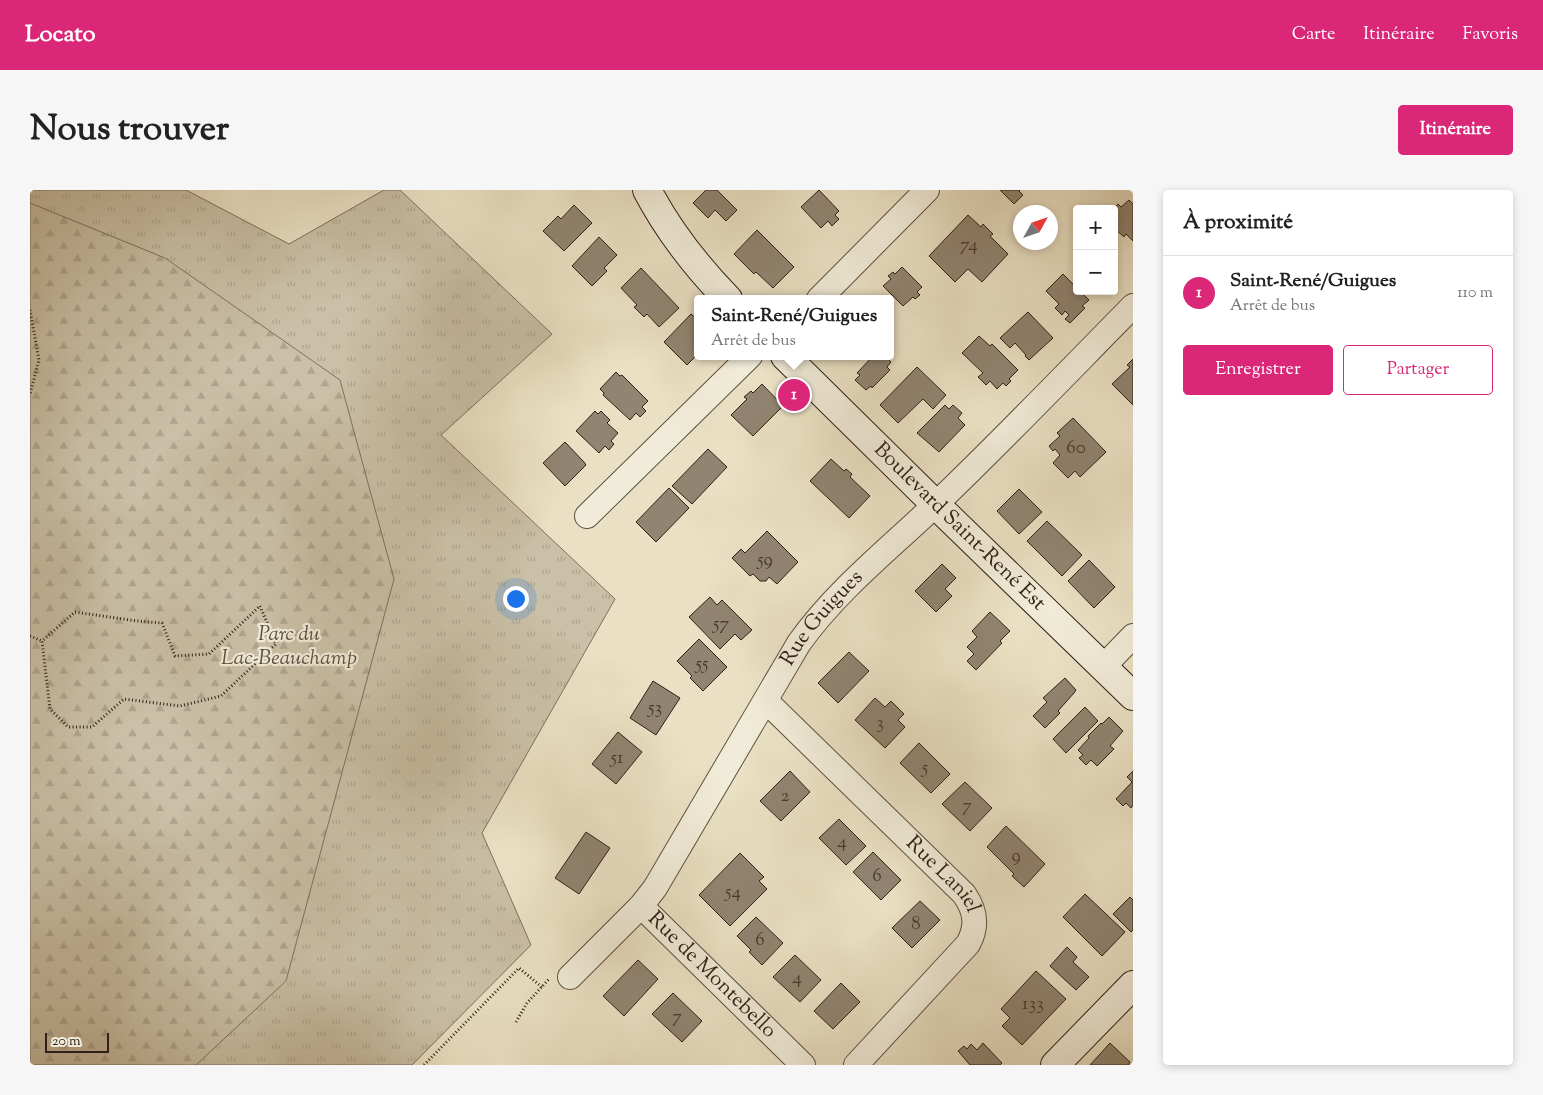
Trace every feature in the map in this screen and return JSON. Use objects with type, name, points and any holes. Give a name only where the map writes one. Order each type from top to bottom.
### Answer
[{"type":"street","points":[[647,190],[671,232],[688,255],[724,295]]},
{"type":"street","points":[[823,295],[927,190]]},
{"type":"street","name":"Rue Guigues","points":[[570,977],[641,906],[654,888],[799,643],[825,609],[935,504],[1133,306]]},
{"type":"street","points":[[587,516],[746,360]]},
{"type":"street","name":"Boulevard Saint-René Est","points":[[789,360],[1133,696]]},
{"type":"street","points":[[1102,667],[1133,636]]},
{"type":"street","name":"Rue Laniel","points":[[766,701],[964,894],[975,914],[973,936],[968,944],[856,1065]]},
{"type":"street","name":"Rue de Montebello","points":[[641,906],[803,1065]]},
{"type":"street","points":[[1055,1065],[1133,985]]},
{"type":"path","points":[[30,310],[39,360],[30,394]]},
{"type":"path","points":[[260,606],[276,644],[221,696],[180,706],[124,699],[92,727],[68,727],[50,709],[42,641],[75,612],[162,623],[175,656],[208,654],[260,606]]},
{"type":"path","points":[[30,636],[42,641]]},
{"type":"path","points":[[424,1065],[519,968],[542,987]]},
{"type":"green space","name":"Parc du Lac-Beauchamp","points":[[30,190],[186,190],[289,244],[384,190],[400,190],[552,334],[441,435],[615,599],[482,833],[531,945],[412,1065],[183,1065],[30,935]]},
{"type":"green space","points":[[30,203],[165,258],[340,380],[394,579],[286,981],[196,1065],[30,1065]]},
{"type":"building","points":[[706,190],[717,190],[737,210],[726,221],[715,210],[708,218],[693,203]]},
{"type":"building","points":[[819,190],[839,211],[835,215],[839,219],[832,226],[828,221],[821,228],[801,207]]},
{"type":"building","points":[[1000,190],[1020,190],[1023,195],[1014,204]]},
{"type":"building","points":[[1129,200],[1133,204],[1133,241],[1126,234],[1124,237],[1118,232],[1117,205],[1118,204],[1121,207]]},
{"type":"building","points":[[574,205],[592,223],[564,251],[543,231],[558,216],[561,219]]},
{"type":"building","points":[[968,215],[981,227],[983,224],[993,234],[990,236],[1008,254],[982,282],[968,269],[955,282],[929,256]]},
{"type":"building","points":[[757,230],[794,267],[773,288],[756,272],[754,274],[734,254]]},
{"type":"building","points":[[599,237],[617,255],[604,268],[607,271],[592,286],[572,266]]},
{"type":"building","points":[[902,267],[922,287],[917,292],[920,295],[915,299],[913,297],[903,306],[883,286],[891,279],[888,276],[893,272],[895,274]]},
{"type":"building","points":[[641,268],[679,308],[659,327],[647,314],[644,317],[634,307],[637,305],[621,288]]},
{"type":"building","points":[[1063,274],[1073,284],[1073,295],[1084,295],[1089,300],[1082,306],[1085,308],[1070,323],[1065,319],[1069,315],[1065,311],[1062,315],[1055,308],[1059,304],[1046,291]]},
{"type":"building","points":[[1028,312],[1053,338],[1029,360],[1015,343],[1010,348],[1000,338]]},
{"type":"building","points":[[691,314],[694,317],[694,358],[687,365],[664,342]]},
{"type":"building","points":[[979,336],[990,346],[992,344],[1018,370],[1009,379],[1011,381],[1006,386],[1003,383],[997,389],[990,381],[986,385],[978,377],[983,373],[962,353]]},
{"type":"building","points":[[1133,359],[1133,405],[1112,384],[1130,367],[1127,365]]},
{"type":"building","points":[[869,360],[889,360],[891,362],[887,367],[890,370],[872,388],[871,386],[866,390],[855,380],[860,375],[857,373]]},
{"type":"building","points":[[917,367],[946,395],[933,409],[923,399],[898,423],[880,405]]},
{"type":"building","points":[[616,372],[620,376],[622,375],[648,401],[642,407],[646,411],[640,417],[636,413],[630,420],[603,395],[604,393],[600,389]]},
{"type":"building","points":[[762,384],[783,406],[753,436],[731,415],[747,399],[744,397],[751,391],[753,393]]},
{"type":"building","points":[[945,405],[949,409],[953,405],[962,413],[958,418],[965,425],[939,452],[917,433]]},
{"type":"building","points":[[595,411],[598,414],[601,411],[610,420],[607,423],[618,433],[611,441],[614,444],[609,450],[605,446],[599,453],[576,431]]},
{"type":"building","points":[[1073,418],[1106,452],[1080,477],[1075,471],[1068,478],[1053,463],[1060,455],[1049,446],[1060,436],[1057,433]]},
{"type":"building","points":[[565,442],[586,465],[565,486],[543,463]]},
{"type":"building","points":[[708,449],[727,467],[692,504],[672,486]]},
{"type":"building","points":[[831,459],[844,471],[846,469],[852,474],[850,477],[870,496],[849,518],[810,481]]},
{"type":"building","points":[[669,488],[689,508],[656,542],[636,522]]},
{"type":"building","points":[[1019,489],[1042,512],[1019,534],[997,511]]},
{"type":"building","points":[[1047,521],[1082,555],[1062,576],[1027,541]]},
{"type":"building","points":[[767,531],[798,562],[777,584],[769,577],[766,581],[760,581],[753,574],[750,576],[732,558],[741,549],[745,553]]},
{"type":"building","points":[[1089,560],[1115,587],[1094,608],[1068,581]]},
{"type":"building","points":[[942,564],[956,578],[945,589],[952,596],[936,612],[915,591]]},
{"type":"building","points":[[710,597],[717,605],[722,600],[752,630],[741,640],[735,634],[720,649],[689,617]]},
{"type":"building","points":[[990,612],[1010,631],[1000,641],[1002,643],[976,670],[967,661],[974,654],[967,647],[977,637],[972,631]]},
{"type":"building","points":[[699,639],[727,667],[703,691],[690,678],[692,676],[677,661]]},
{"type":"building","points":[[849,652],[869,671],[838,703],[818,683]]},
{"type":"building","points":[[1065,678],[1076,690],[1058,711],[1060,713],[1045,728],[1033,716],[1047,702],[1043,698]]},
{"type":"building","points":[[653,681],[680,698],[656,735],[630,718]]},
{"type":"building","points":[[875,698],[885,707],[891,701],[904,714],[898,720],[905,727],[885,748],[855,720]]},
{"type":"building","points":[[1085,707],[1098,721],[1066,753],[1053,739]]},
{"type":"building","points":[[1109,717],[1123,731],[1110,746],[1114,749],[1097,766],[1091,760],[1086,765],[1079,758],[1083,755],[1078,750],[1089,738],[1088,736]]},
{"type":"building","points":[[618,732],[642,752],[616,784],[592,764]]},
{"type":"building","points":[[919,743],[950,774],[931,793],[900,763]]},
{"type":"building","points":[[790,771],[810,792],[781,821],[760,801]]},
{"type":"building","points":[[1133,771],[1133,805],[1131,808],[1126,803],[1123,806],[1116,799],[1132,782],[1127,777]]},
{"type":"building","points":[[965,782],[992,808],[970,831],[942,804]]},
{"type":"building","points":[[839,819],[866,846],[846,865],[819,838]]},
{"type":"building","points":[[1006,826],[1045,864],[1024,887],[987,847]]},
{"type":"building","points":[[586,832],[610,848],[579,894],[555,878]]},
{"type":"building","points":[[873,852],[901,880],[881,900],[853,872]]},
{"type":"building","points":[[740,853],[764,877],[759,881],[767,889],[730,926],[699,895]]},
{"type":"building","points":[[1085,894],[1125,932],[1102,956],[1063,917]]},
{"type":"building","points":[[1130,897],[1133,900],[1133,930],[1131,932],[1113,914]]},
{"type":"building","points":[[920,901],[940,920],[912,948],[892,928]]},
{"type":"building","points":[[756,917],[783,943],[762,965],[737,936]]},
{"type":"building","points":[[1067,947],[1077,957],[1073,962],[1089,977],[1076,990],[1050,966]]},
{"type":"building","points":[[795,955],[821,980],[800,1002],[773,977]]},
{"type":"building","points":[[638,960],[658,979],[624,1016],[603,996]]},
{"type":"building","points":[[1036,971],[1066,999],[1022,1045],[1002,1026],[1010,1018],[1001,1009]]},
{"type":"building","points":[[841,983],[860,1002],[833,1029],[814,1011]]},
{"type":"building","points":[[673,993],[702,1021],[682,1042],[652,1014]]},
{"type":"building","points":[[983,1043],[1002,1063],[1000,1065],[970,1065],[958,1051],[964,1046],[967,1049],[971,1044],[977,1050]]},
{"type":"building","points":[[1110,1043],[1130,1062],[1130,1065],[1090,1065]]},
{"type":"place","name":"Saint-René/Guigues","points":[[794,395]]}]
